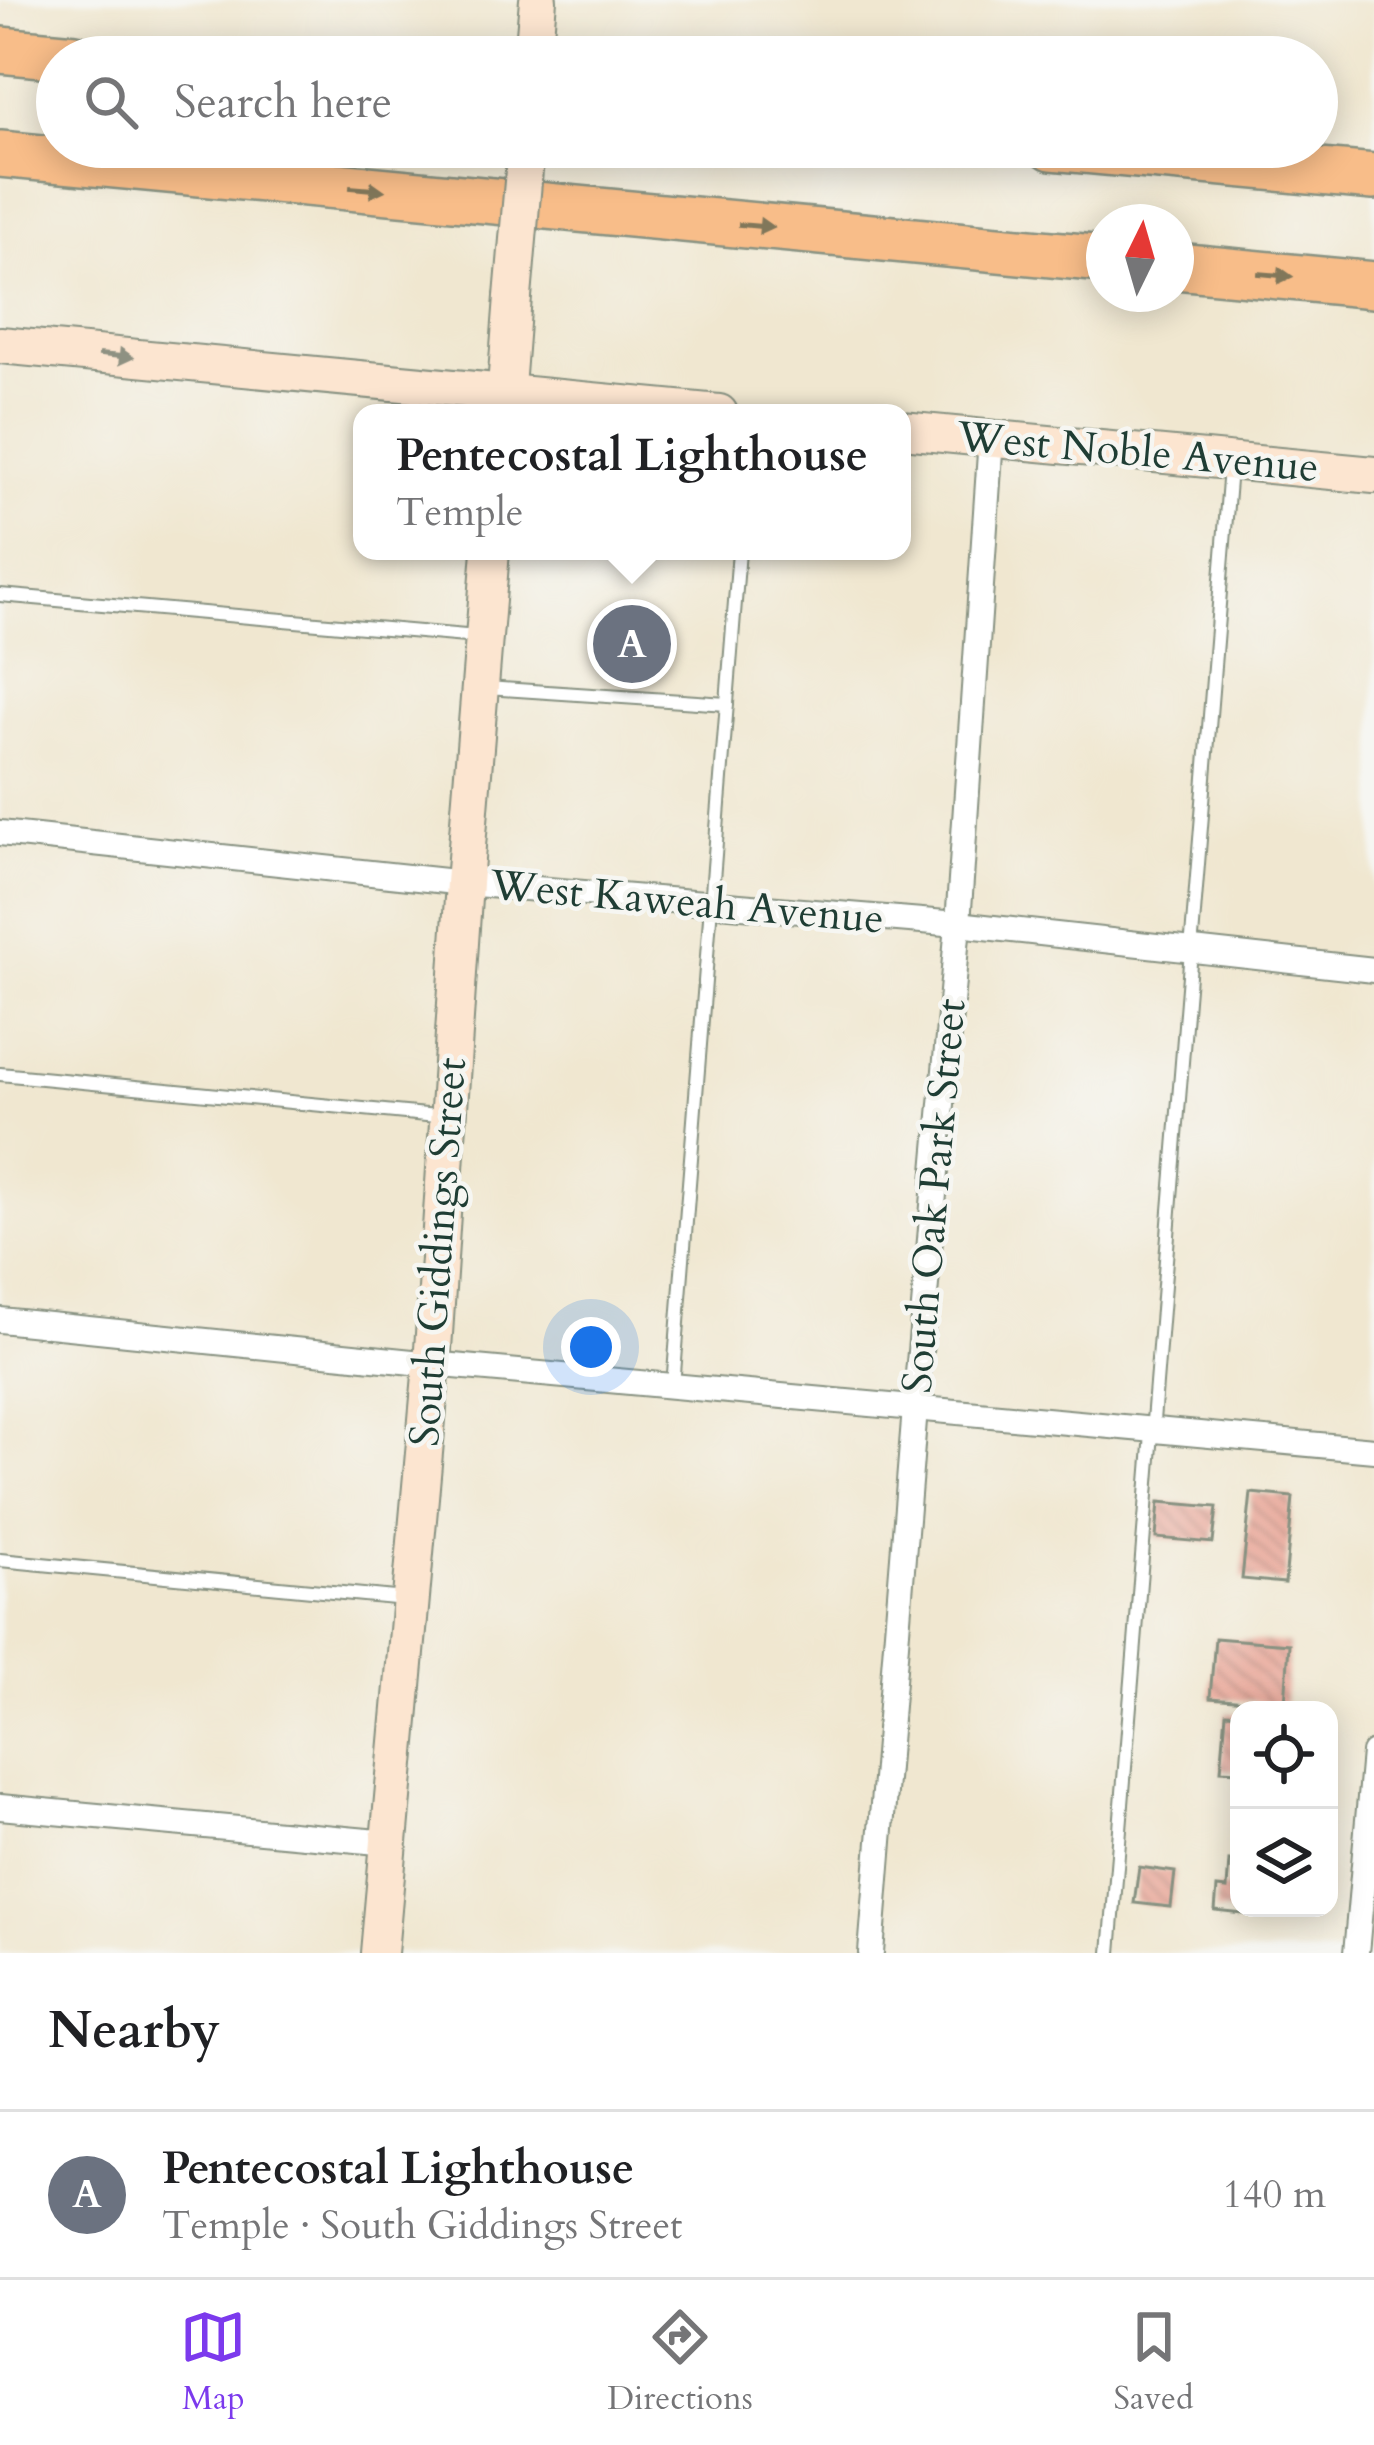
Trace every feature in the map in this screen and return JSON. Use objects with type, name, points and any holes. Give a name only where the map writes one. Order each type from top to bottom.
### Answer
[{"type":"highway","points":[[0,50],[36,53]]},
{"type":"highway","points":[[0,154],[36,157]]},
{"type":"highway","points":[[147,168],[1086,257]]},
{"type":"highway","points":[[1277,168],[1374,177]]},
{"type":"highway","points":[[1194,268],[1374,285]]},
{"type":"street","points":[[0,345],[505,403],[524,168]]},
{"type":"street","name":"West Noble Avenue","points":[[911,431],[1374,475]]},
{"type":"street","name":"South Oak Park Street","points":[[871,1953],[958,924],[991,438]]},
{"type":"street","name":"South Giddings Street","points":[[379,1953],[432,1364],[490,560]]},
{"type":"street","name":"West Kaweah Avenue","points":[[0,833],[464,883],[958,924],[1374,970]]},
{"type":"street","points":[[0,1320],[1374,1450]]},
{"type":"street","points":[[1356,1953],[1374,1753]]},
{"type":"street","points":[[0,1807],[388,1843]]},
{"type":"lane","points":[[1110,1953],[1230,461]]},
{"type":"lane","points":[[673,1386],[738,560]]},
{"type":"lane","points":[[0,595],[484,638]]},
{"type":"lane","points":[[480,687],[727,704]]},
{"type":"lane","points":[[0,1074],[448,1117]]},
{"type":"lane","points":[[0,1560],[411,1600]]},
{"type":"building","points":[[1251,1493],[1293,1497],[1285,1583],[1242,1579]]},
{"type":"building","points":[[1159,1502],[1217,1507],[1213,1543],[1156,1538]]},
{"type":"building","points":[[1215,1638],[1289,1644],[1285,1701],[1210,1698]]},
{"type":"building","points":[[1226,1713],[1230,1713],[1230,1770],[1221,1770]]},
{"type":"building","points":[[1229,1861],[1230,1913],[1215,1911],[1217,1888],[1227,1889]]},
{"type":"building","points":[[1139,1867],[1175,1872],[1171,1907],[1134,1903]]},
{"type":"place","name":"Pentecostal Lighthouse","points":[[632,644]]}]
